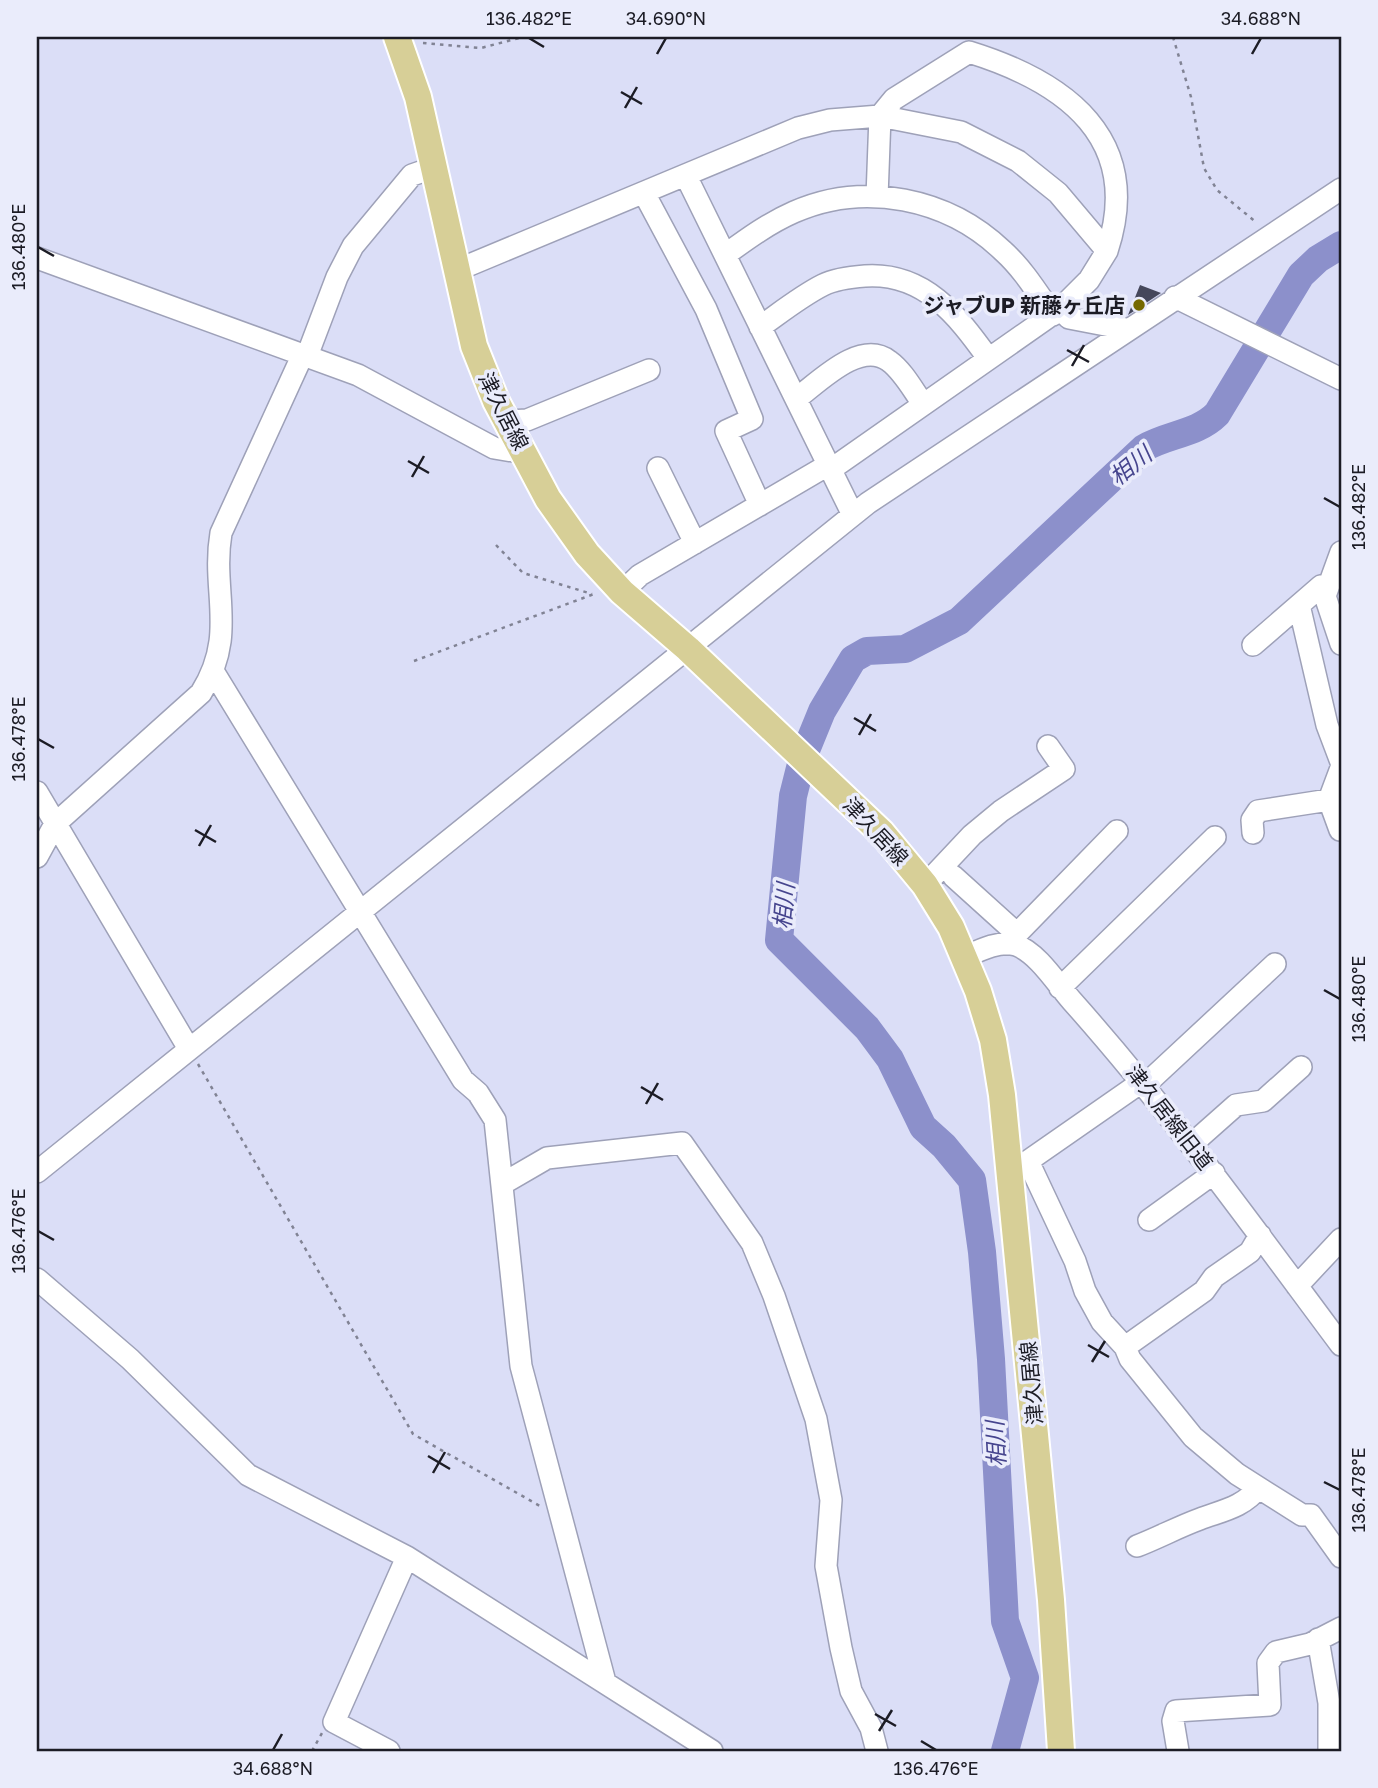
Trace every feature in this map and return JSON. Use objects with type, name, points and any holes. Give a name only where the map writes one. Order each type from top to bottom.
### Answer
[{"type":"main road","name":"津久居線","points":[[397,39],[418,97],[455,271],[474,345],[506,421],[565,525],[622,592],[688,649],[882,833],[925,885],[965,957],[993,1040],[1018,1162],[1062,1751]]},
{"type":"street","points":[[622,592],[640,575],[829,467],[1056,312],[1089,280],[1107,251],[1115,225],[1117,201],[1107,151],[1085,116],[1052,87],[1016,68],[969,52],[894,99],[880,116],[877,197]]},
{"type":"street","points":[[455,271],[812,123],[880,116],[961,132],[1018,161],[1058,193],[1107,251]]},
{"type":"street","points":[[37,857],[55,824],[201,693],[213,671],[223,614],[218,546],[221,533],[353,246],[412,174],[435,167]]},
{"type":"street","points":[[686,176],[853,515]]},
{"type":"street","points":[[37,1172],[853,515],[1126,329],[1341,189]]},
{"type":"street","points":[[644,193],[706,309],[752,419],[726,431],[760,505]]},
{"type":"street","points":[[725,255],[794,212],[847,197],[877,197],[918,202],[949,214],[976,229],[1011,259],[1056,312],[1069,318],[1126,329]]},
{"type":"street","points":[[37,258],[305,355],[375,383],[494,448],[526,453]]},
{"type":"street","points":[[760,327],[824,285],[854,277],[893,278],[923,289],[941,300],[962,322],[988,358]]},
{"type":"street","points":[[1175,297],[1341,380]]},
{"type":"street","points":[[796,399],[856,357],[872,354],[894,365],[923,404]]},
{"type":"street","points":[[506,421],[527,420],[649,370]]},
{"type":"street","points":[[657,468],[695,543]]},
{"type":"street","points":[[1341,552],[1325,596],[1341,644]]},
{"type":"street","points":[[1253,645],[1321,586],[1329,585]]},
{"type":"street","points":[[1299,605],[1326,725],[1341,762]]},
{"type":"street","points":[[213,671],[464,1080],[489,1107],[495,1120],[518,1349],[605,1682]]},
{"type":"street","points":[[925,885],[971,835],[1001,811],[1064,769],[1048,746]]},
{"type":"street","points":[[1253,833],[1252,820],[1258,811],[1336,814],[1341,768]]},
{"type":"street","points":[[37,792],[189,1049]]},
{"type":"street","points":[[965,957],[1011,938],[1116,831]]},
{"type":"street","points":[[1060,988],[1215,838]]},
{"type":"street","name":"津久居線旧道","points":[[954,876],[1018,946],[1030,955],[1144,1083],[1261,1235],[1341,1345]]},
{"type":"street","points":[[1275,964],[1144,1083],[1018,1162],[1075,1261],[1085,1292],[1101,1322],[1125,1347],[1193,1437],[1258,1488],[1302,1515],[1311,1515],[1341,1557]]},
{"type":"street","points":[[1192,1144],[1236,1105],[1263,1101],[1301,1067]]},
{"type":"street","points":[[502,1184],[547,1158],[682,1143],[752,1243],[774,1296],[816,1419],[831,1500],[826,1566],[833,1607],[851,1691],[871,1728],[877,1751]]},
{"type":"street","points":[[1150,1220],[1214,1173]]},
{"type":"street","points":[[1125,1347],[1204,1291],[1214,1277],[1250,1252],[1261,1235]]},
{"type":"street","points":[[1297,1286],[1341,1239]]},
{"type":"street","points":[[37,1279],[130,1359],[248,1475],[407,1558],[712,1751]]},
{"type":"street","points":[[1137,1546],[1203,1517],[1222,1513],[1252,1496],[1258,1488]]},
{"type":"street","points":[[389,1751],[334,1722],[407,1558]]},
{"type":"street","points":[[1178,1751],[1173,1721],[1176,1711],[1270,1705],[1268,1663],[1276,1652],[1318,1639],[1341,1628]]},
{"type":"street","points":[[1318,1639],[1329,1703],[1329,1751]]},
{"type":"path","points":[[397,39],[481,48],[523,37]]},
{"type":"path","points":[[1173,37],[1191,97],[1204,168],[1217,190],[1270,234]]},
{"type":"path","points":[[496,545],[523,573],[592,594]]},
{"type":"path","points":[[414,661],[592,594],[622,592]]},
{"type":"path","points":[[189,1049],[413,1434],[562,1519]]},
{"type":"building","name":"ジャブUP 新藤ヶ丘店","points":[[1140,285],[1161,293],[1128,315]]},
{"type":"waterway","name":"相川","points":[[1005,1751],[1025,1678],[1005,1621],[991,1359],[982,1252],[972,1180],[944,1146],[923,1127],[890,1059],[867,1028],[779,940],[793,796],[802,760],[822,711],[853,659],[867,651],[905,649],[959,621],[1144,448],[1209,421],[1217,414],[1301,275],[1318,259],[1341,245]]},
{"type":"place","name":"ジャブUP 新藤ヶ丘店","points":[[1139,305]]}]
